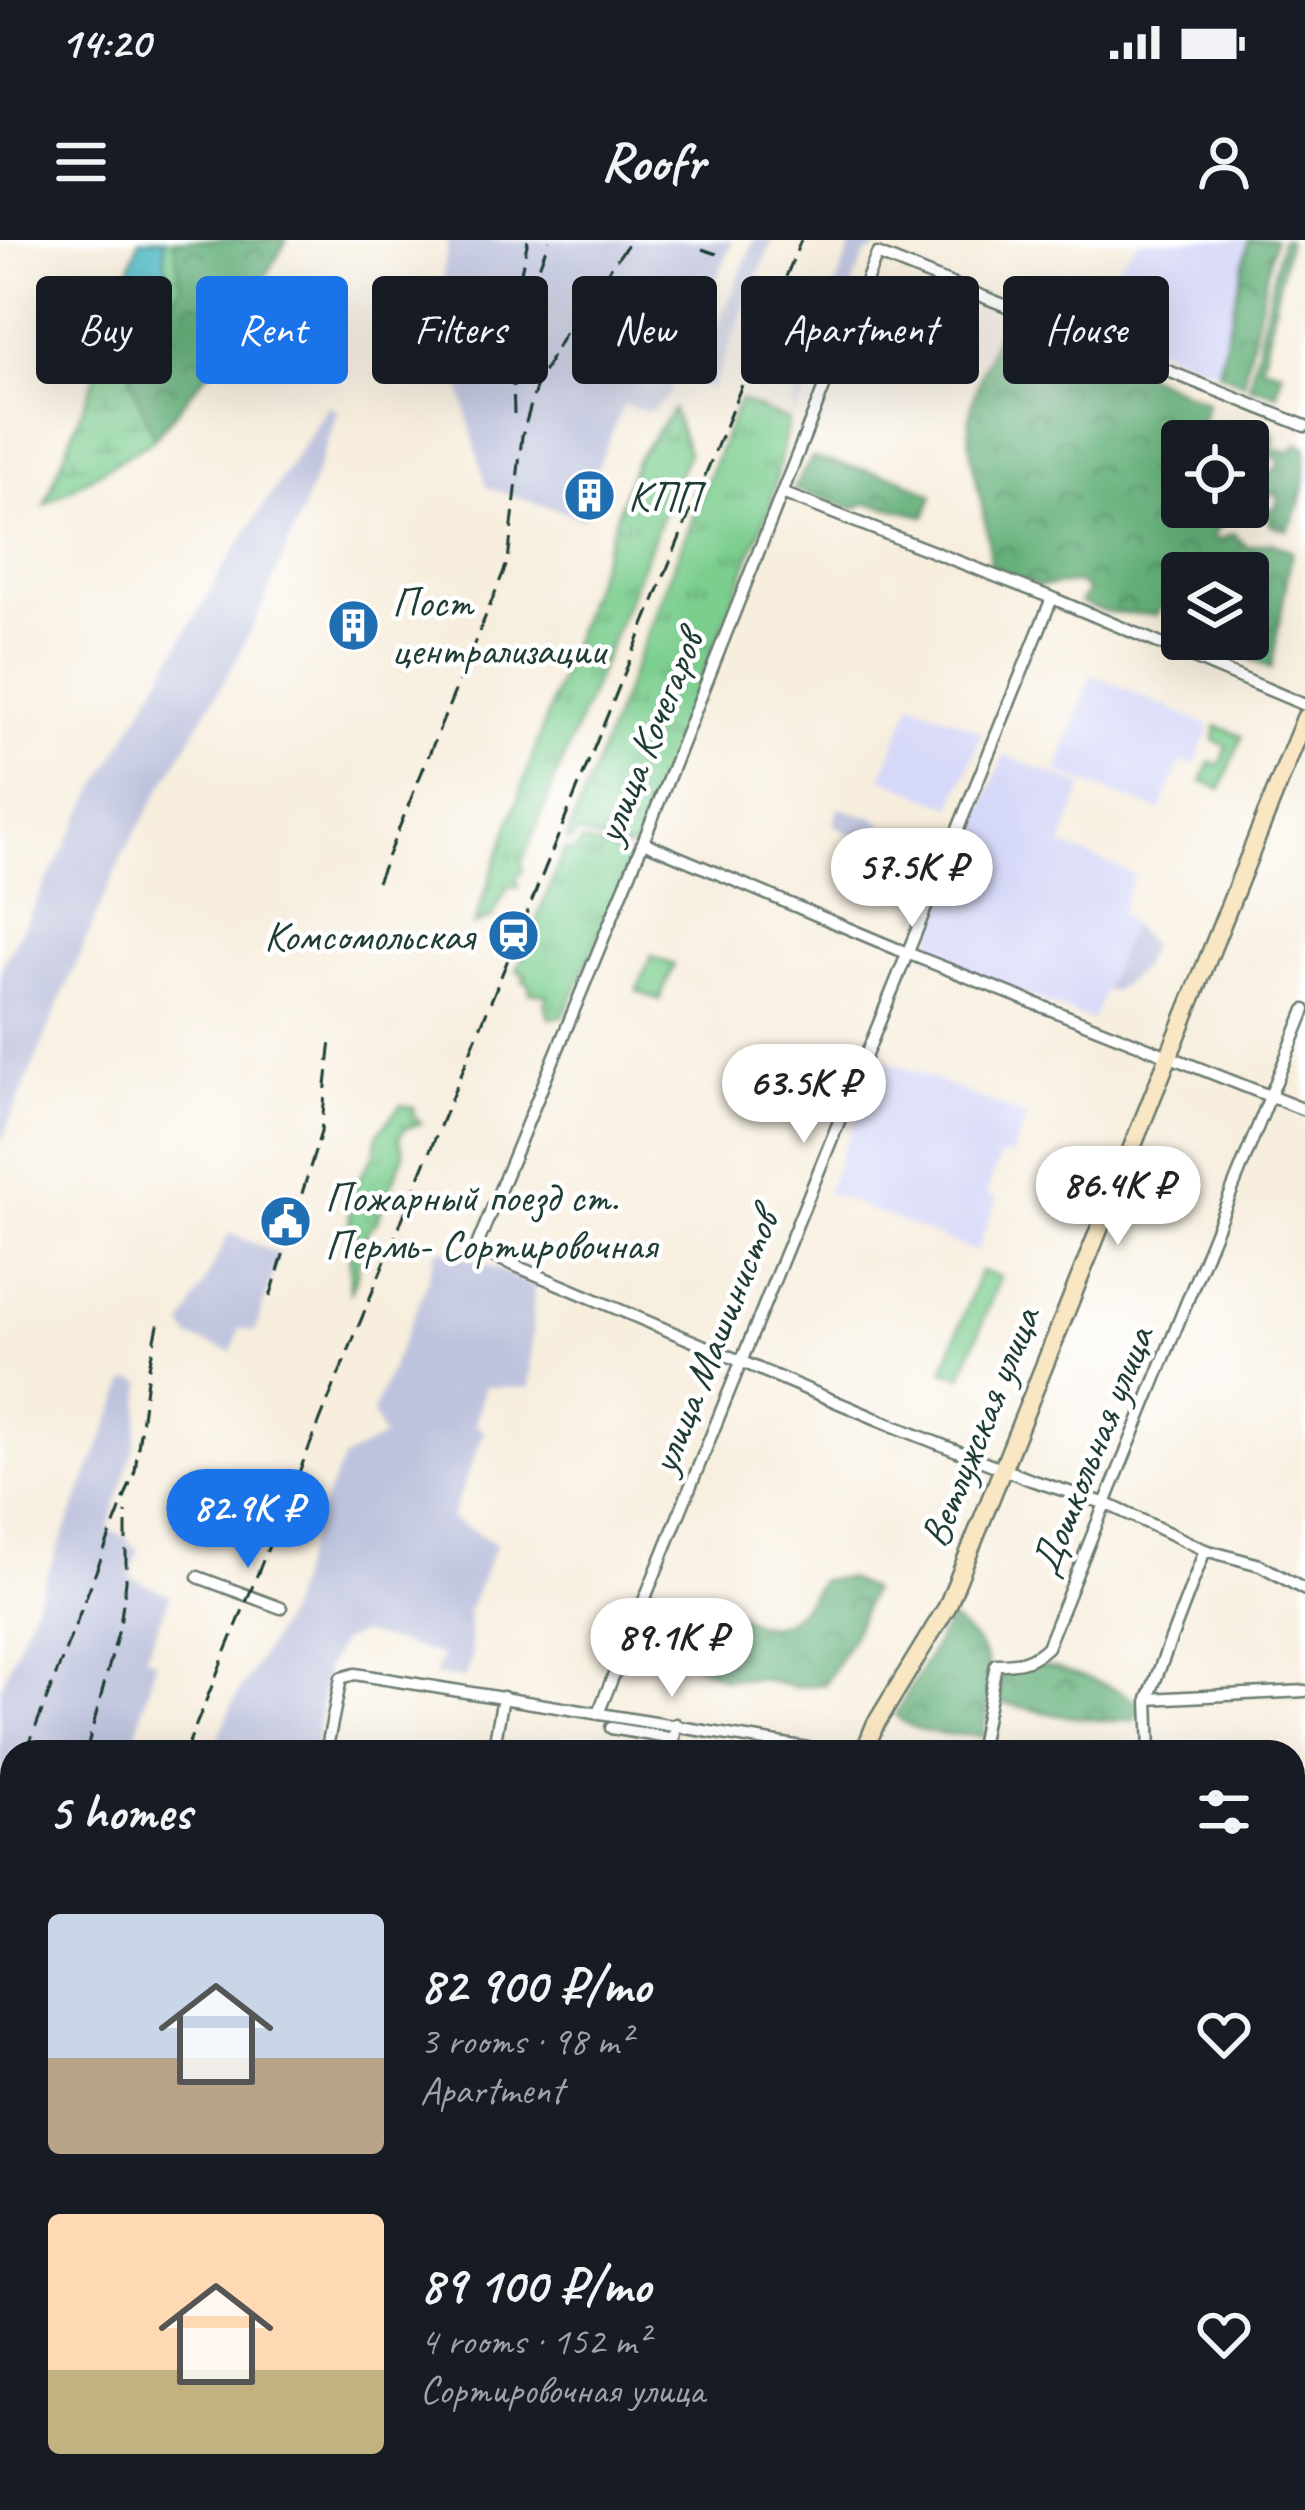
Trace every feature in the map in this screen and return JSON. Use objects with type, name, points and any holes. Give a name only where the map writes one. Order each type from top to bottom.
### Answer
[{"type":"main road","name":"Ветлужская улица","points":[[869,1740],[946,1606],[1305,718]]},
{"type":"street","name":"улица Кочегаров","points":[[742,1363],[483,1252],[478,1244],[644,842],[877,254],[1305,427]]},
{"type":"street","points":[[782,493],[1052,598],[1305,705]]},
{"type":"street","name":"улица Машинистов","points":[[599,1711],[1052,598]]},
{"type":"street","points":[[644,842],[908,953],[1305,1110]]},
{"type":"street","name":"Дошкольная улица","points":[[981,1740],[996,1664],[1020,1664],[1047,1647],[1305,1010]]},
{"type":"street","points":[[742,1363],[1003,1469],[1107,1504],[1205,1550],[1260,1565],[1305,1590]]},
{"type":"street","points":[[1150,1740],[1148,1699],[1205,1550]]},
{"type":"street","points":[[198,1576],[281,1608]]},
{"type":"street","points":[[328,1740],[341,1678],[356,1674],[766,1740]]},
{"type":"street","points":[[1148,1699],[1305,1691]]},
{"type":"street","points":[[495,1740],[503,1697]]},
{"type":"street","points":[[675,1740],[676,1724]]},
{"type":"street","points":[[611,1728],[653,1740]]},
{"type":"shaded area","points":[[448,240],[733,240],[717,278],[572,276],[572,384],[673,384],[668,396],[650,411],[623,405],[589,489],[596,493],[584,519],[486,487],[459,384],[548,384],[548,276],[443,276]]},
{"type":"shaded area","points":[[754,240],[773,240],[758,276],[741,276],[741,317],[717,375],[717,330]]},
{"type":"shaded area","points":[[853,240],[894,240],[865,255],[856,276],[839,276]]},
{"type":"shaded area","points":[[1139,240],[1249,240],[1218,372],[1169,353],[1169,276],[1112,276]]},
{"type":"shaded area","points":[[811,384],[792,417],[798,385]]},
{"type":"shaded area","points":[[329,405],[338,412],[261,609],[121,858],[0,1144],[0,970],[87,805],[222,570]]},
{"type":"shaded area","points":[[1091,674],[1211,726],[1195,765],[1181,762],[1160,811],[1057,772]]},
{"type":"shaded area","points":[[912,702],[983,732],[952,807],[881,778]]},
{"type":"shaded area","points":[[1004,755],[1084,786],[1062,845],[1134,874],[1120,913],[1131,926],[1092,1021],[924,955]]},
{"type":"shaded area","points":[[838,808],[876,818],[885,828],[889,838],[877,871],[868,868],[865,843],[834,825]]},
{"type":"shaded area","points":[[1131,926],[1151,944],[1140,970],[1113,992],[1104,989]]},
{"type":"shaded area","points":[[880,1058],[1027,1117],[1011,1158],[1001,1155],[986,1194],[997,1199],[976,1252],[826,1192]]},
{"type":"shaded area","points":[[229,1233],[279,1254],[255,1332],[240,1328],[232,1352],[190,1338],[183,1326]]},
{"type":"shaded area","points":[[437,1249],[454,1251],[534,1285],[530,1388],[484,1387],[475,1426],[485,1430],[451,1518],[496,1544],[468,1611],[472,1659],[464,1679],[434,1675],[442,1656],[362,1633],[341,1641],[326,1671],[317,1740],[216,1740],[286,1614],[314,1523],[344,1458],[383,1437],[372,1413]]},
{"type":"shaded area","points":[[127,1381],[143,1384],[136,1441],[108,1530],[129,1538],[127,1542],[139,1549],[130,1577],[171,1595],[145,1656],[156,1661],[134,1740],[0,1740],[0,1688]]},
{"type":"green space","points":[[148,240],[174,240],[181,286],[172,302],[172,276],[134,276]]},
{"type":"green space","points":[[174,240],[287,240],[266,276],[196,276],[198,384],[154,439],[133,384],[172,384],[172,302],[181,286]]},
{"type":"green space","points":[[1249,240],[1274,240],[1243,383],[1218,372]]},
{"type":"green space","points":[[1281,240],[1288,240],[1262,366],[1282,371],[1277,394],[1249,386]]},
{"type":"green space","points":[[1003,316],[1003,384],[1167,384],[1207,402],[1203,420],[1161,420],[1161,528],[1219,528],[1213,535],[1218,541],[1233,533],[1247,547],[1271,542],[1292,551],[1271,669],[1253,660],[1269,660],[1269,552],[1161,552],[1161,606],[1156,615],[1107,612],[1080,603],[1088,590],[1077,583],[1039,586],[990,566],[970,446],[971,409]]},
{"type":"green space","points":[[92,384],[133,384],[154,439],[45,505]]},
{"type":"green space","points":[[739,400],[788,421],[772,500],[638,844],[627,849],[579,833],[569,842],[567,838]]},
{"type":"green space","points":[[673,410],[688,452],[521,865],[516,879],[519,887],[508,887],[491,918],[474,925],[636,460]]},
{"type":"green space","points":[[1269,430],[1274,434],[1274,449],[1289,452],[1298,444],[1305,446],[1303,491],[1287,530],[1270,524],[1269,517],[1279,495],[1269,494],[1269,474],[1280,464],[1278,458],[1269,457]]},
{"type":"green space","points":[[812,458],[900,478],[933,496],[925,516],[867,503],[853,509],[793,489]]},
{"type":"green space","points":[[1217,726],[1242,736],[1221,789],[1202,781],[1210,762],[1220,765],[1227,747],[1214,740]]},
{"type":"green space","points":[[582,841],[626,855],[630,864],[564,1016],[549,1018],[548,995],[530,992],[524,974],[517,971],[564,850],[574,852]]},
{"type":"green space","points":[[651,956],[674,965],[659,1000],[637,991]]},
{"type":"green space","points":[[401,1105],[414,1108],[413,1116],[421,1123],[399,1137],[404,1154],[376,1223],[367,1231],[350,1291],[350,1193],[375,1153],[378,1133]]},
{"type":"green space","points":[[980,1271],[1000,1277],[962,1376],[943,1371]]},
{"type":"green space","points":[[846,1578],[871,1590],[853,1635],[825,1684],[794,1687],[759,1679],[724,1679],[697,1665],[691,1624],[707,1592],[742,1616],[769,1625],[794,1615],[821,1580]]},
{"type":"green space","points":[[950,1619],[986,1657],[990,1684],[983,1736],[925,1731],[895,1715]]},
{"type":"green space","points":[[1027,1664],[1087,1678],[1120,1691],[1141,1706],[1134,1720],[1107,1721],[1000,1702],[1001,1675]]},
{"type":"water","points":[[139,240],[164,240],[170,276],[127,276]]},
{"type":"railway","points":[[514,414],[511,318],[528,240]]},
{"type":"railway","points":[[536,276],[549,240]]},
{"type":"railway","points":[[377,882],[508,561],[522,436],[537,384],[571,321],[631,240]]},
{"type":"railway","points":[[190,1740],[801,240]]},
{"type":"railway","points":[[702,249],[717,254]]},
{"type":"railway","points":[[270,1297],[321,1132],[331,1040]]},
{"type":"railway","points":[[31,1740],[135,1471],[159,1321]]},
{"type":"railway","points":[[89,1740],[120,1625],[126,1581],[126,1512]]},
{"type":"place","name":"КПП","points":[[589,496]]},
{"type":"place","name":"Пост централизации","points":[[353,626]]},
{"type":"place","name":"Комсомольская","points":[[513,936]]},
{"type":"place","name":"Пожарный поезд ст. Пермь- Сортировочная","points":[[286,1221]]}]
